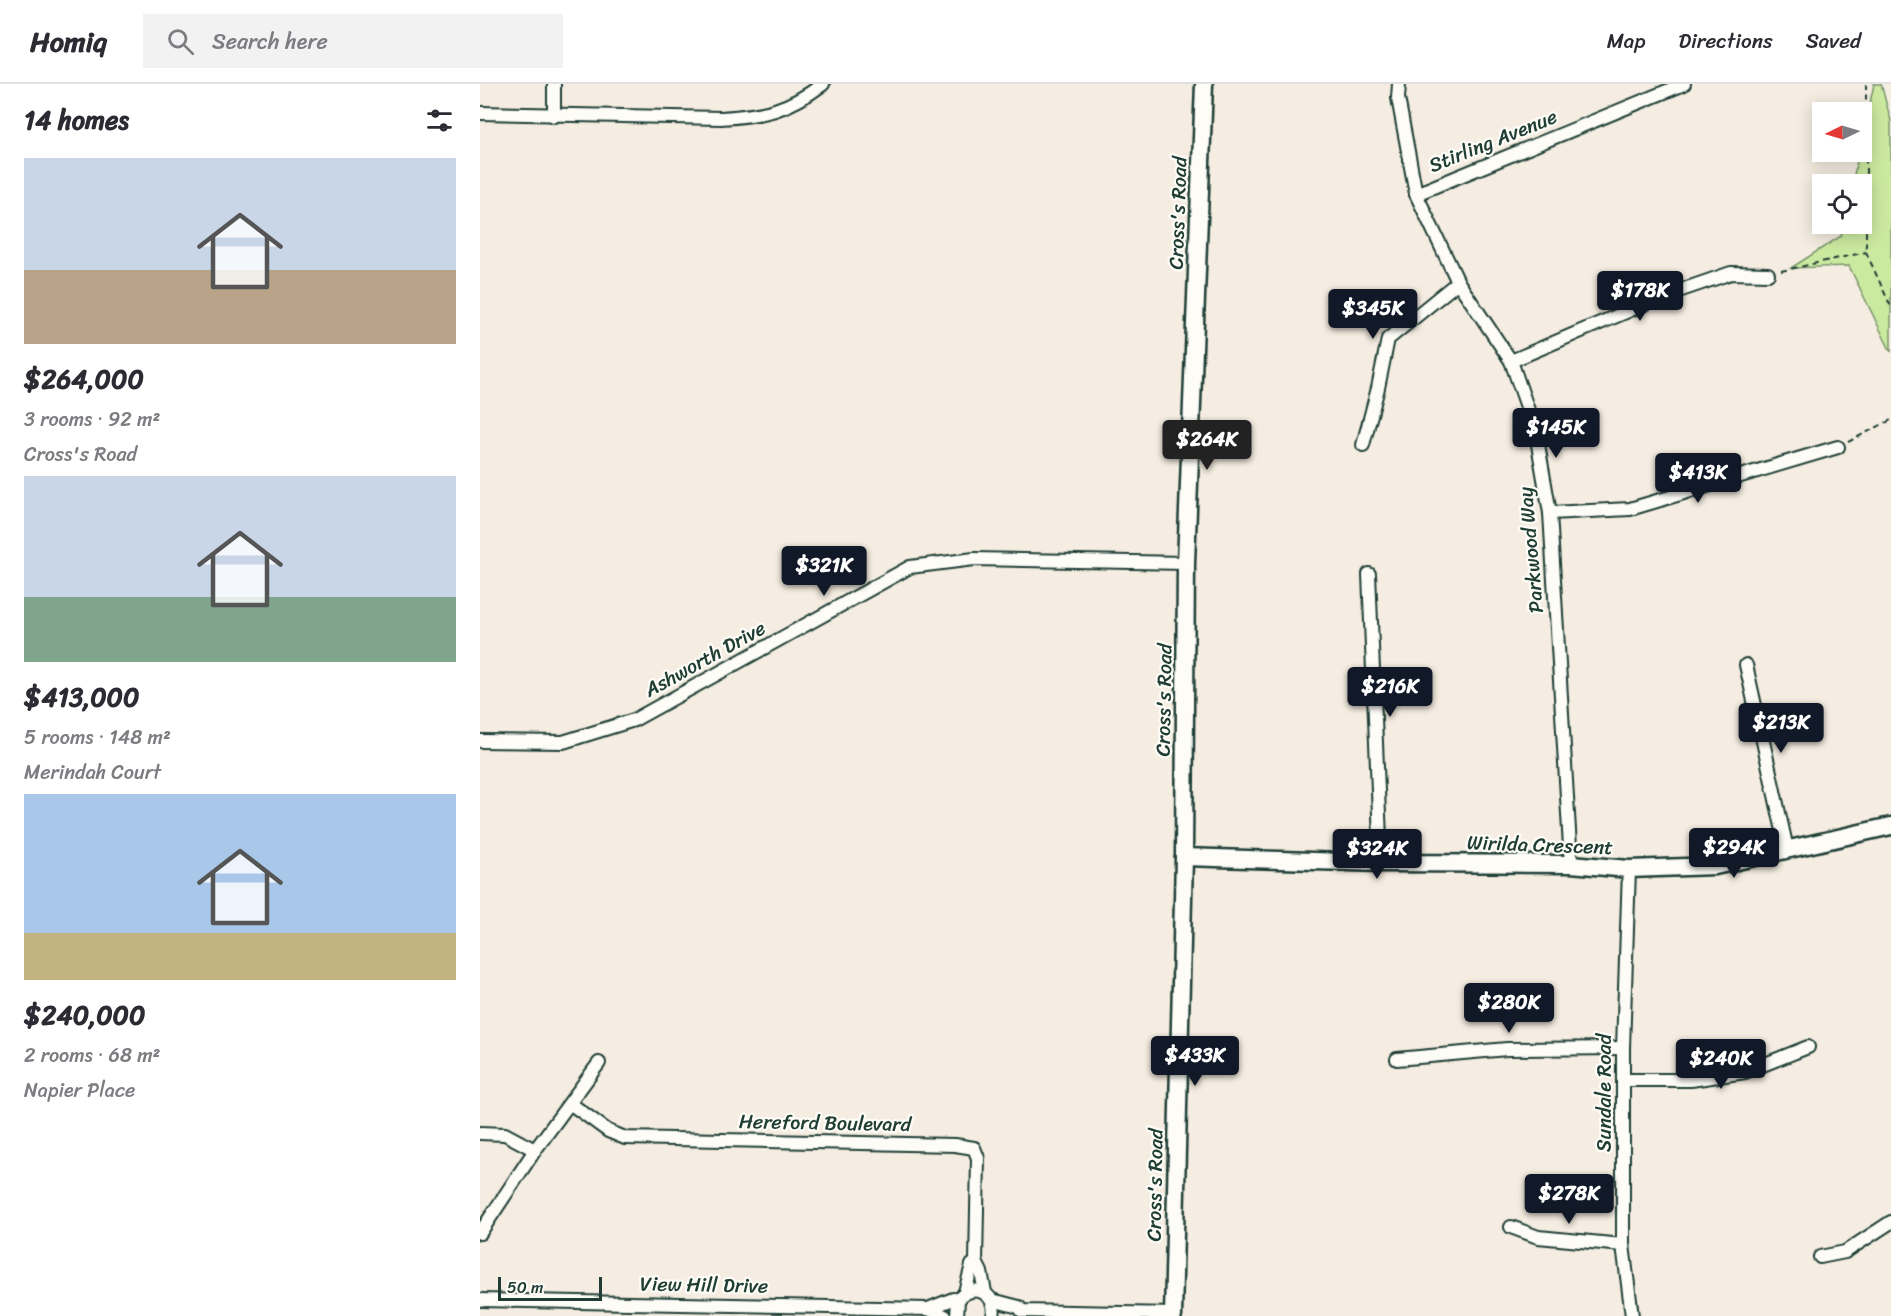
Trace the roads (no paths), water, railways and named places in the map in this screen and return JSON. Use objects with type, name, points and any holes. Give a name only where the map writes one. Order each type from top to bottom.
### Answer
[{"type":"street","points":[[554,84],[554,116]]},
{"type":"street","points":[[480,112],[554,116],[721,118],[759,115],[794,105],[823,84]]},
{"type":"street","name":"Cross's Road","points":[[1173,1315],[1184,857],[1186,563],[1204,84]]},
{"type":"street","name":"Parkwood Way","points":[[1399,84],[1398,98],[1416,194],[1458,282],[1511,361],[1536,433],[1550,513],[1571,864]]},
{"type":"street","name":"Stirling Avenue","points":[[1416,194],[1684,84]]},
{"type":"street","points":[[1511,361],[1661,297],[1731,273],[1768,273]]},
{"type":"street","points":[[1363,445],[1388,339],[1458,282]]},
{"type":"street","points":[[1550,513],[1630,508],[1838,447]]},
{"type":"street","name":"Ashworth Drive","points":[[480,741],[563,742],[634,720],[910,567],[974,559],[1186,563]]},
{"type":"street","points":[[1369,574],[1381,863]]},
{"type":"street","points":[[1746,665],[1787,849]]},
{"type":"street","name":"Wirilda Crescent","points":[[1184,857],[1381,863],[1571,864],[1629,869],[1714,866],[1891,826]]},
{"type":"street","name":"Sundale Road","points":[[1629,869],[1623,1048],[1623,1245],[1632,1316]]},
{"type":"street","points":[[1623,1080],[1691,1080],[1745,1072],[1808,1047]]},
{"type":"street","points":[[1397,1059],[1507,1049],[1623,1048]]},
{"type":"street","points":[[480,1233],[535,1150],[599,1063]]},
{"type":"street","name":"Hereford Boulevard","points":[[571,1104],[608,1131],[625,1138],[955,1145],[974,1149],[978,1158],[976,1262],[993,1316]]},
{"type":"street","points":[[480,1133],[505,1134],[535,1150]]},
{"type":"street","points":[[1820,1257],[1845,1252],[1891,1222]]},
{"type":"street","points":[[1511,1227],[1538,1237],[1623,1245]]},
{"type":"street","name":"Hereford Boulevard","points":[[957,1316],[961,1296],[972,1265],[976,1262]]},
{"type":"street","name":"View Hill Drive","points":[[928,1309],[975,1290],[988,1296]]},
{"type":"street","points":[[988,1296],[1011,1305],[1018,1313],[1173,1315]]},
{"type":"street","name":"View Hill Drive","points":[[480,1300],[928,1309],[945,1316]]}]
